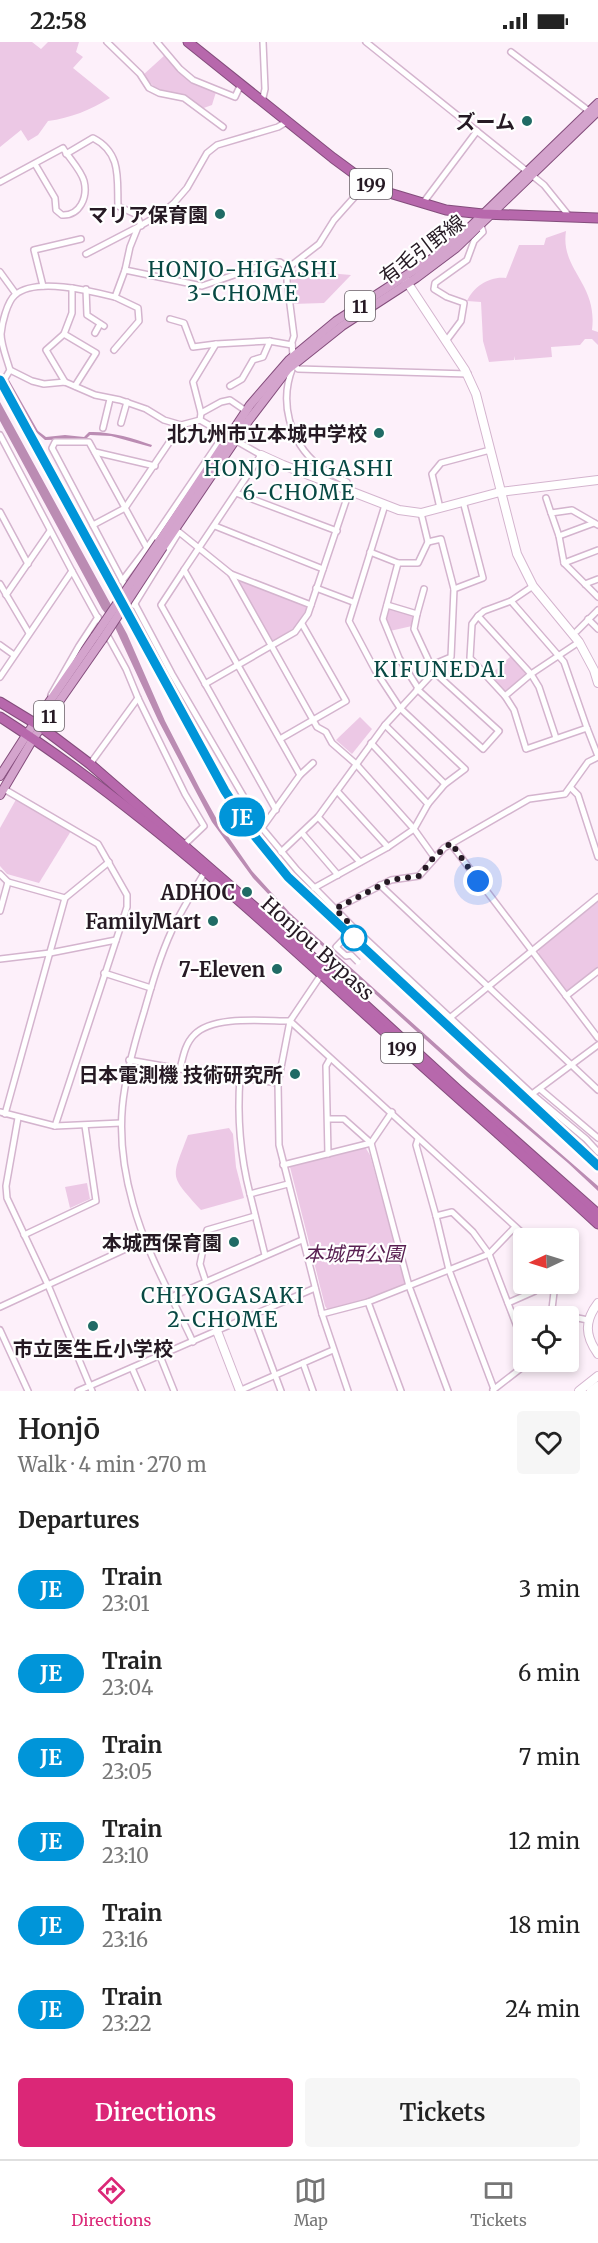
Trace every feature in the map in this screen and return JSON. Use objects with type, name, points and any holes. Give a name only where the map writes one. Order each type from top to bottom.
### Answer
[{"type":"highway","name":"199","points":[[188,42],[333,158],[368,183],[386,192],[446,210],[596,220]]},
{"type":"highway","name":"Honjou Bypass","points":[[0,702],[38,725],[90,764],[182,848],[598,1214]]},
{"type":"highway","name":"Honjou Bypass","points":[[0,717],[81,771],[182,848]]},
{"type":"highway","name":"Honjou Bypass","points":[[324,971],[598,1224]]},
{"type":"main road","name":"有毛引野線","points":[[161,544],[177,531],[233,439],[246,411],[268,382],[293,361],[406,280],[488,214],[594,111],[598,103]]},
{"type":"main road","name":"有毛引野線","points":[[406,280],[456,248],[481,225],[488,214]]},
{"type":"main road","name":"有毛引野線","points":[[0,776],[100,639],[161,544],[233,439],[293,361]]},
{"type":"main road","name":"有毛引野線","points":[[38,725],[47,706],[100,639]]},
{"type":"main road","name":"有毛引野線","points":[[2,792],[30,736]]},
{"type":"street","points":[[107,42],[140,74],[149,88],[159,93],[184,98],[223,128]]},
{"type":"street","points":[[157,42],[180,69],[193,80],[235,97],[241,84]]},
{"type":"street","points":[[262,102],[265,89],[263,42]]},
{"type":"street","points":[[366,42],[529,173],[551,193],[570,217]]},
{"type":"street","points":[[512,51],[594,111]]},
{"type":"street","points":[[86,254],[161,214],[187,188],[207,153],[217,146],[288,122]]},
{"type":"street","points":[[422,204],[477,131]]},
{"type":"street","points":[[66,154],[93,138],[102,143],[116,162],[118,206],[137,215],[139,227],[130,247],[126,270],[115,297]]},
{"type":"street","points":[[0,182],[63,148],[84,181],[81,208],[69,215],[62,215],[56,210],[55,198],[35,164]]},
{"type":"street","points":[[205,684],[295,632],[302,624],[337,531],[349,492],[347,482],[317,464],[296,436],[289,419],[285,399],[286,384],[293,361],[294,336],[287,281],[288,268],[319,244],[334,219],[368,183]]},
{"type":"street","points":[[446,341],[461,321],[464,303],[434,289],[435,284],[467,260],[474,241],[483,232],[481,225]]},
{"type":"street","points":[[43,286],[34,250],[81,239]]},
{"type":"street","points":[[126,270],[202,286],[263,265],[280,262],[288,268]]},
{"type":"street","points":[[0,272],[16,294]]},
{"type":"street","points":[[406,280],[468,374],[476,394],[517,554],[533,586],[579,642],[594,670],[598,683]]},
{"type":"street","points":[[0,387],[10,370],[0,335],[10,303],[16,294],[31,288],[43,286],[86,289],[115,297],[138,308],[139,321],[114,350]]},
{"type":"street","points":[[65,382],[46,350],[64,334],[72,313],[72,288]]},
{"type":"street","points":[[86,289],[87,315],[102,325],[94,333]]},
{"type":"street","points":[[170,319],[184,323],[193,347],[270,341],[292,345]]},
{"type":"street","points":[[64,334],[96,353],[75,386]]},
{"type":"street","points":[[230,386],[242,379],[253,360],[263,357],[270,341]]},
{"type":"street","points":[[216,344],[193,382],[201,416],[233,439],[261,455],[385,505],[409,513],[421,513],[500,492],[598,480]]},
{"type":"street","points":[[293,361],[298,369],[468,374]]},
{"type":"street","points":[[10,370],[44,384],[65,382],[110,399],[146,409],[164,420],[181,425]]},
{"type":"street","points":[[103,428],[110,399]]},
{"type":"street","points":[[93,525],[124,508],[181,425],[201,416],[221,402],[230,400],[246,411]]},
{"type":"street","points":[[122,423],[127,402]]},
{"type":"street","points":[[0,435],[126,669],[185,794],[204,826],[182,848]]},
{"type":"street","points":[[122,581],[217,446],[233,439]]},
{"type":"street","points":[[147,548],[89,442],[55,442],[52,448],[122,581],[172,674],[262,828],[314,888],[354,928],[532,1094],[586,1139],[598,1152]]},
{"type":"street","points":[[440,508],[432,474],[441,463],[490,450]]},
{"type":"street","points":[[95,452],[155,466]]},
{"type":"street","points":[[261,455],[161,605],[276,810]]},
{"type":"street","points":[[236,493],[337,531]]},
{"type":"street","points":[[546,498],[559,536],[564,563],[598,597]]},
{"type":"street","points":[[454,589],[483,578],[463,501]]},
{"type":"street","points":[[314,888],[388,847],[414,829],[428,804],[445,784],[465,769],[400,708],[375,670],[349,621],[353,602],[385,505]]},
{"type":"street","points":[[551,513],[572,510],[596,524]]},
{"type":"street","points":[[0,512],[28,564]]},
{"type":"street","points":[[370,552],[398,563],[418,562],[428,542],[421,513]]},
{"type":"street","points":[[559,536],[596,524]]},
{"type":"street","points":[[215,526],[323,569]]},
{"type":"street","points":[[6,595],[50,531]]},
{"type":"street","points":[[135,604],[177,531],[231,574],[311,605]]},
{"type":"street","points":[[281,852],[318,817],[371,743],[433,669],[451,657],[454,589],[441,539],[428,542]]},
{"type":"street","points":[[564,563],[598,550]]},
{"type":"street","points":[[398,563],[383,619],[399,658],[418,688],[483,749],[499,732],[433,669],[414,629],[424,589]]},
{"type":"street","points":[[184,570],[300,775]]},
{"type":"street","points":[[0,677],[72,571]]},
{"type":"street","points":[[231,574],[317,727],[326,732],[332,743],[356,764],[414,829],[434,857]]},
{"type":"street","points":[[585,584],[598,579]]},
{"type":"street","points":[[0,584],[29,633]]},
{"type":"street","points":[[533,586],[511,601],[484,611],[478,616],[472,624],[470,658],[505,696],[513,710],[526,749],[586,728]]},
{"type":"street","points":[[316,588],[353,602]]},
{"type":"street","points":[[100,639],[135,597]]},
{"type":"street","points":[[335,909],[391,880],[419,876],[434,857],[451,843],[529,799],[565,794],[588,762],[598,757],[564,662],[511,601]]},
{"type":"street","points":[[387,604],[417,614]]},
{"type":"street","points":[[577,630],[598,610]]},
{"type":"street","points":[[478,616],[531,674],[539,687],[556,738]]},
{"type":"street","points":[[47,706],[53,690],[98,617]]},
{"type":"street","points":[[588,619],[598,629]]},
{"type":"street","points":[[280,740],[346,701],[302,624]]},
{"type":"street","points":[[505,696],[531,674],[579,642]]},
{"type":"street","points":[[0,645],[14,655]]},
{"type":"street","points":[[90,764],[138,698]]},
{"type":"street","points":[[385,725],[445,784]]},
{"type":"street","points":[[371,743],[428,804]]},
{"type":"street","points":[[262,828],[300,775],[313,763]]},
{"type":"street","points":[[571,788],[578,795],[598,857]]},
{"type":"street","points":[[337,791],[388,847]]},
{"type":"street","points":[[2,792],[98,844],[127,895],[127,908],[55,1126]]},
{"type":"street","points":[[318,817],[360,862]]},
{"type":"street","points":[[302,833],[338,875]]},
{"type":"street","points":[[451,843],[598,1038]]},
{"type":"street","points":[[109,862],[65,898],[3,1113],[55,1126],[121,1123]]},
{"type":"street","points":[[193,1342],[145,1240],[127,1183],[121,1123],[129,1060],[151,988],[173,928],[206,869]]},
{"type":"street","points":[[0,874],[8,882],[65,898]]},
{"type":"street","points":[[0,911],[8,882]]},
{"type":"street","points":[[380,885],[598,1090]]},
{"type":"street","points":[[451,1017],[598,897]]},
{"type":"street","points":[[354,928],[336,947],[346,956],[351,955],[358,962]]},
{"type":"street","points":[[0,959],[50,953],[116,940]]},
{"type":"street","points":[[324,971],[290,1021],[278,1083],[279,1145],[322,1314],[348,1391]]},
{"type":"street","points":[[566,996],[598,971]]},
{"type":"street","points":[[104,973],[151,988]]},
{"type":"street","points":[[180,1069],[186,1045],[195,1034],[207,1026],[222,1022],[290,1021],[515,1227],[489,1254],[368,1302],[322,1314]]},
{"type":"street","points":[[532,1094],[598,1045]]},
{"type":"street","points":[[328,1155],[326,1066],[330,1059]]},
{"type":"street","points":[[129,1060],[278,1083]]},
{"type":"street","points":[[240,1077],[238,1129],[242,1164],[265,1255]]},
{"type":"street","points":[[540,1089],[598,1138]]},
{"type":"street","points":[[283,1165],[371,1143],[392,1112]]},
{"type":"street","points":[[18,1118],[6,1186],[7,1198],[48,1285],[91,1388]]},
{"type":"street","points":[[327,1119],[344,1119],[371,1143],[409,1286],[448,1391]]},
{"type":"street","points":[[24,1235],[96,1201],[86,1126]]},
{"type":"street","points":[[418,1138],[416,1144],[450,1270],[493,1390],[516,1372]]},
{"type":"street","points":[[250,1194],[288,1184]]},
{"type":"street","points":[[436,1216],[452,1212],[473,1232],[489,1254],[513,1316]]},
{"type":"street","points":[[206,1282],[200,1263],[207,1230],[255,1216]]},
{"type":"street","points":[[0,1307],[145,1240]]},
{"type":"street","points":[[171,1297],[302,1240]]},
{"type":"street","points":[[78,1391],[91,1388],[315,1288]]},
{"type":"street","points":[[508,1303],[528,1294]]},
{"type":"street","points":[[368,1302],[401,1391]]},
{"type":"street","points":[[598,1303],[588,1320],[587,1335],[590,1344],[598,1354]]},
{"type":"street","points":[[253,1316],[281,1391]]},
{"type":"street","points":[[579,1319],[588,1320]]},
{"type":"street","points":[[0,1330],[28,1391]]},
{"type":"street","points":[[217,1331],[240,1391],[333,1350]]},
{"type":"street","points":[[160,1356],[174,1391]]},
{"type":"street","points":[[303,1363],[313,1391]]},
{"type":"street","points":[[132,1368],[142,1391]]},
{"type":"street","points":[[579,1391],[598,1376]]},
{"type":"street","points":[[591,1391],[598,1386]]},
{"type":"green space","points":[[0,42],[32,42],[41,49],[48,42],[79,42],[76,52],[83,57],[73,68],[110,98],[80,113],[48,121],[38,135],[28,141],[21,130],[0,147]]},
{"type":"green space","points":[[165,55],[188,78],[216,92],[212,105],[201,109],[187,99],[158,91],[143,75]]},
{"type":"green space","points":[[566,231],[568,256],[590,300],[592,330],[598,332],[598,345],[592,339],[585,339],[580,345],[551,347],[552,357],[515,360],[514,356],[514,360],[489,362],[483,341],[481,302],[467,301],[478,287],[488,280],[506,278],[519,245],[544,245],[546,238]]},
{"type":"green space","points":[[294,270],[351,275],[324,303],[292,304],[291,278]]},
{"type":"green space","points":[[242,581],[308,606],[297,626],[272,642],[239,583]]},
{"type":"green space","points":[[390,607],[412,614],[414,618],[412,626],[390,631],[386,619]]},
{"type":"green space","points":[[511,656],[527,674],[504,692],[489,676]]},
{"type":"green space","points":[[360,717],[372,729],[352,754],[336,740]]},
{"type":"green space","points":[[18,796],[71,831],[39,883],[7,874],[0,866],[0,828]]},
{"type":"green space","points":[[598,902],[598,967],[567,991],[564,990],[539,955],[538,950]]},
{"type":"green space","points":[[229,1128],[233,1134],[236,1167],[244,1198],[201,1210],[178,1182],[176,1169],[178,1161],[188,1135]]},
{"type":"green space","name":"本城西公園","points":[[365,1147],[370,1155],[406,1286],[328,1310],[325,1306],[290,1167]]},
{"type":"green space","points":[[87,1183],[90,1199],[70,1208],[65,1187]]},
{"type":"shaded area","points":[[9,380],[38,431],[46,437],[65,435],[84,437],[89,432],[97,432],[152,445],[151,447],[111,436],[90,435],[86,439],[45,440],[36,432],[7,382]]},
{"type":"shaded area","points":[[0,402],[127,634],[165,721],[200,789],[220,825],[252,871],[290,913],[598,1186],[598,1191],[468,1078],[288,915],[253,878],[212,822],[158,720],[113,623],[102,609],[0,421]]},
{"type":"railway","points":[[0,379],[225,791],[253,834],[288,877],[598,1166]]},
{"type":"train","name":"JE","points":[[0,380],[193,735],[253,834],[288,877],[598,1166]]},
{"type":"place","name":"ズーム","points":[[527,121]]},
{"type":"place","name":"マリア保育園","points":[[220,214]]},
{"type":"place","name":"北九州市立本城中学校","points":[[379,433]]},
{"type":"place","name":"ADHOC","points":[[247,892]]},
{"type":"place","name":"FamilyMart","points":[[213,921]]},
{"type":"place","name":"7-Eleven","points":[[277,969]]},
{"type":"place","name":"日本電測機 技術研究所","points":[[295,1074]]},
{"type":"place","name":"本城西保育園","points":[[234,1242]]},
{"type":"place","name":"市立医生丘小学校","points":[[93,1326]]},
{"type":"district","name":"HONJO-HIGASHI 3-CHOME","points":[[243,281]]},
{"type":"district","name":"HONJO-HIGASHI 6-CHOME","points":[[299,480]]},
{"type":"district","name":"KIFUNEDAI","points":[[440,669]]},
{"type":"district","name":"CHIYOGASAKI 2-CHOME","points":[[223,1307]]},
{"type":"route","points":[[354,938],[345,938],[354,928],[335,909],[391,880],[419,876],[426,871],[434,857],[451,843],[478,881]]}]
